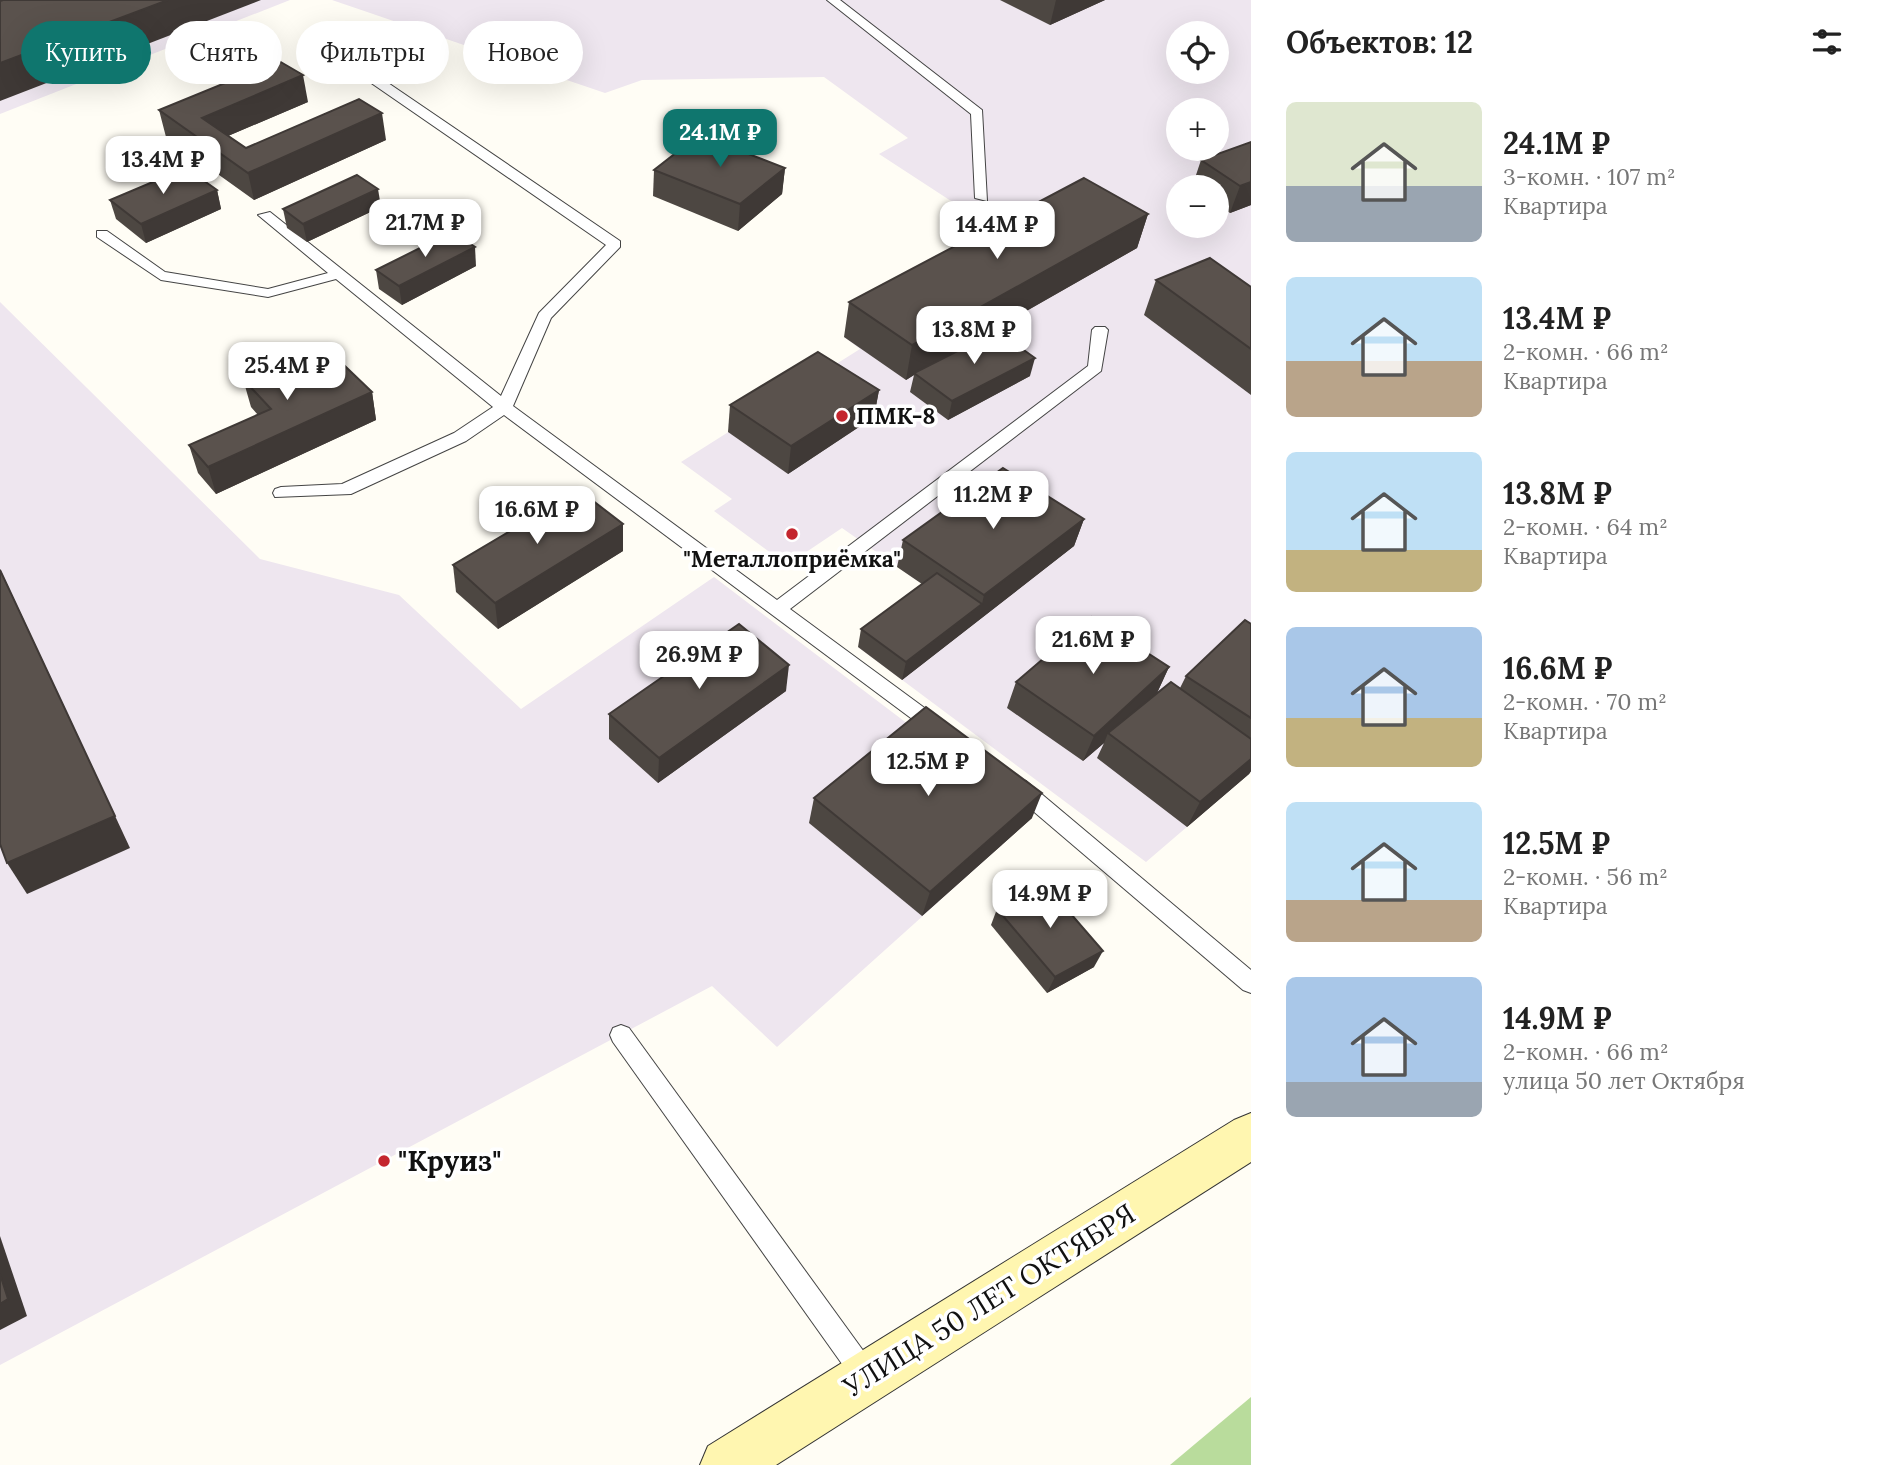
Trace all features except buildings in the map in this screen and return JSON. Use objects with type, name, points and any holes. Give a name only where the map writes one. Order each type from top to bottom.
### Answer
[{"type":"main road","name":"УЛИЦА 50 ЛЕТ ОКТЯБРЯ","points":[[727,1465],[1251,1136]]},
{"type":"lane","points":[[833,0],[977,113],[982,198]]},
{"type":"lane","points":[[282,493],[345,490],[460,437],[504,407],[544,316],[615,244],[381,84]]},
{"type":"lane","points":[[265,215],[504,407],[955,740]]},
{"type":"lane","points":[[102,234],[161,276],[268,293],[339,275]]},
{"type":"lane","points":[[777,609],[1097,368],[1100,330]]},
{"type":"lane","points":[[999,773],[1044,806],[1251,983]]},
{"type":"lane","points":[[621,1035],[867,1377]]},
{"type":"shaded area","points":[[0,0],[290,0],[237,21],[165,21],[165,49],[151,55],[151,21],[21,21],[21,84],[76,84],[0,114]]},
{"type":"shaded area","points":[[332,0],[1251,0],[1251,772],[1146,862],[858,647],[932,591],[842,528],[787,565],[714,511],[732,499],[681,462],[860,349],[844,337],[1017,244],[879,154],[908,138],[824,77],[642,80],[605,93],[579,84],[583,84],[583,21],[463,21],[463,45],[449,40],[449,21],[394,21]]},
{"type":"shaded area","points":[[0,302],[260,559],[399,595],[521,709],[714,577],[1032,818],[777,1047],[712,986],[0,1365]]},
{"type":"green space","points":[[1251,1397],[1251,1465],[1170,1465]]},
{"type":"place","name":"ПМК-8","points":[[842,416]]},
{"type":"place","name":"\"Металлоприёмка\"","points":[[792,534]]},
{"type":"place","name":"\"Круиз\"","points":[[384,1161]]}]
